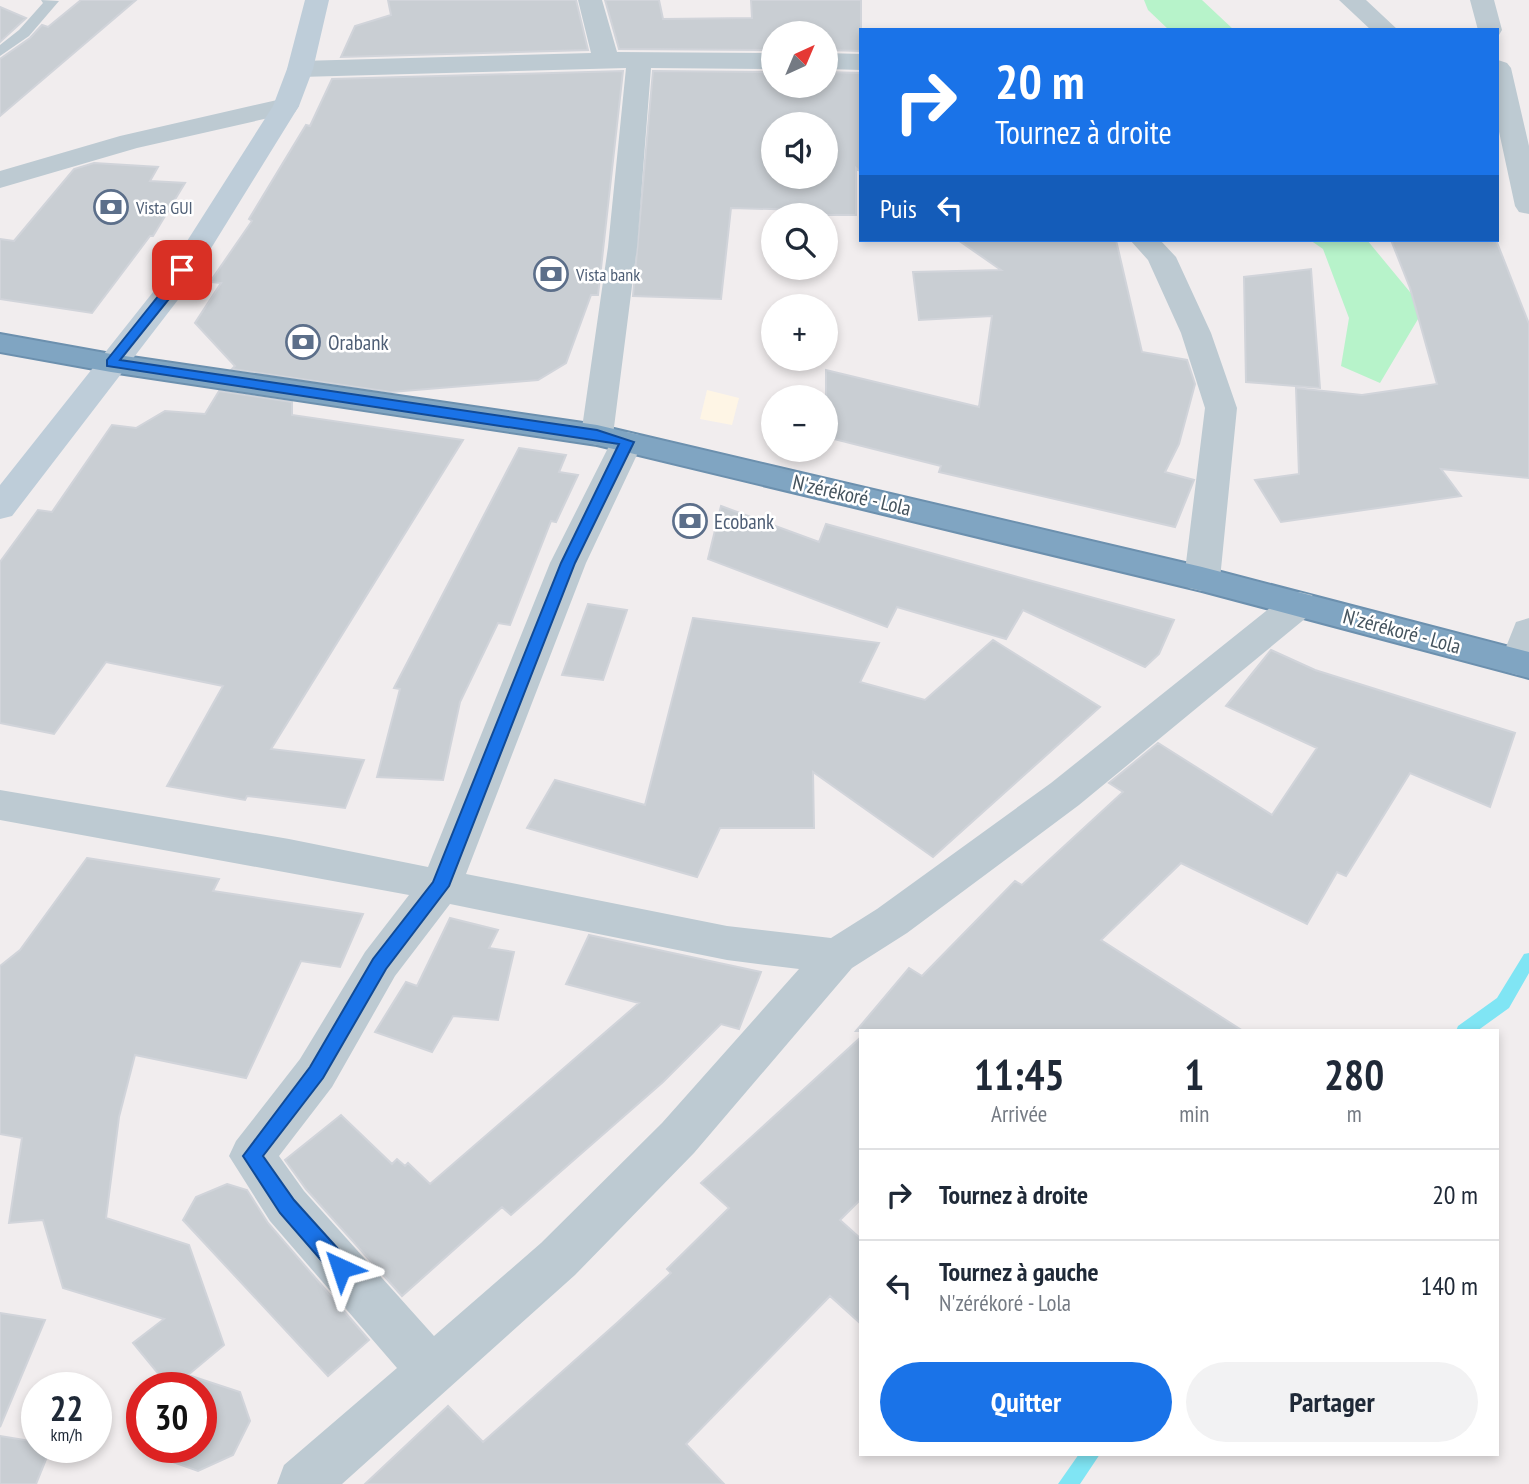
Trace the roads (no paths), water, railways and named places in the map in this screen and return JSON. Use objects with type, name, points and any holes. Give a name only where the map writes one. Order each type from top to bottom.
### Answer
[{"type":"highway","name":"N'zérékoré - Lola","points":[[0,343],[111,363],[612,438],[1299,604],[1525,653]]},
{"type":"street","points":[[0,508],[173,286],[286,106],[300,69],[317,0]]},
{"type":"street","points":[[590,0],[606,60]]},
{"type":"street","points":[[1351,0],[1384,28]]},
{"type":"street","points":[[1482,0],[1489,28]]},
{"type":"street","points":[[300,69],[639,59],[761,61]]},
{"type":"street","points":[[432,1371],[287,1206],[252,1156],[316,1073],[380,964],[441,886],[568,563],[612,438],[617,298],[639,59]]},
{"type":"street","points":[[838,61],[859,61]]},
{"type":"street","points":[[1499,72],[1528,201]]},
{"type":"street","points":[[0,180],[130,142],[286,106]]},
{"type":"street","points":[[1499,169],[1528,201]]},
{"type":"street","points":[[1146,242],[1161,257],[1190,321],[1221,408],[1202,579]]},
{"type":"street","points":[[303,1484],[558,1259],[668,1147],[837,956],[892,921],[1065,794],[1299,604]]},
{"type":"street","points":[[0,805],[289,855],[727,943],[837,956]]},
{"type":"lane","points":[[0,52],[24,33],[52,0]]},
{"type":"waterway","points":[[1467,1029],[1503,1003],[1529,959]]},
{"type":"waterway","points":[[1068,1484],[1089,1456]]},
{"type":"place","name":"Vista GUI","points":[[111,207]]},
{"type":"place","name":"Vista bank","points":[[551,274]]},
{"type":"place","name":"Orabank","points":[[303,342]]},
{"type":"place","name":"Ecobank","points":[[690,521]]}]
